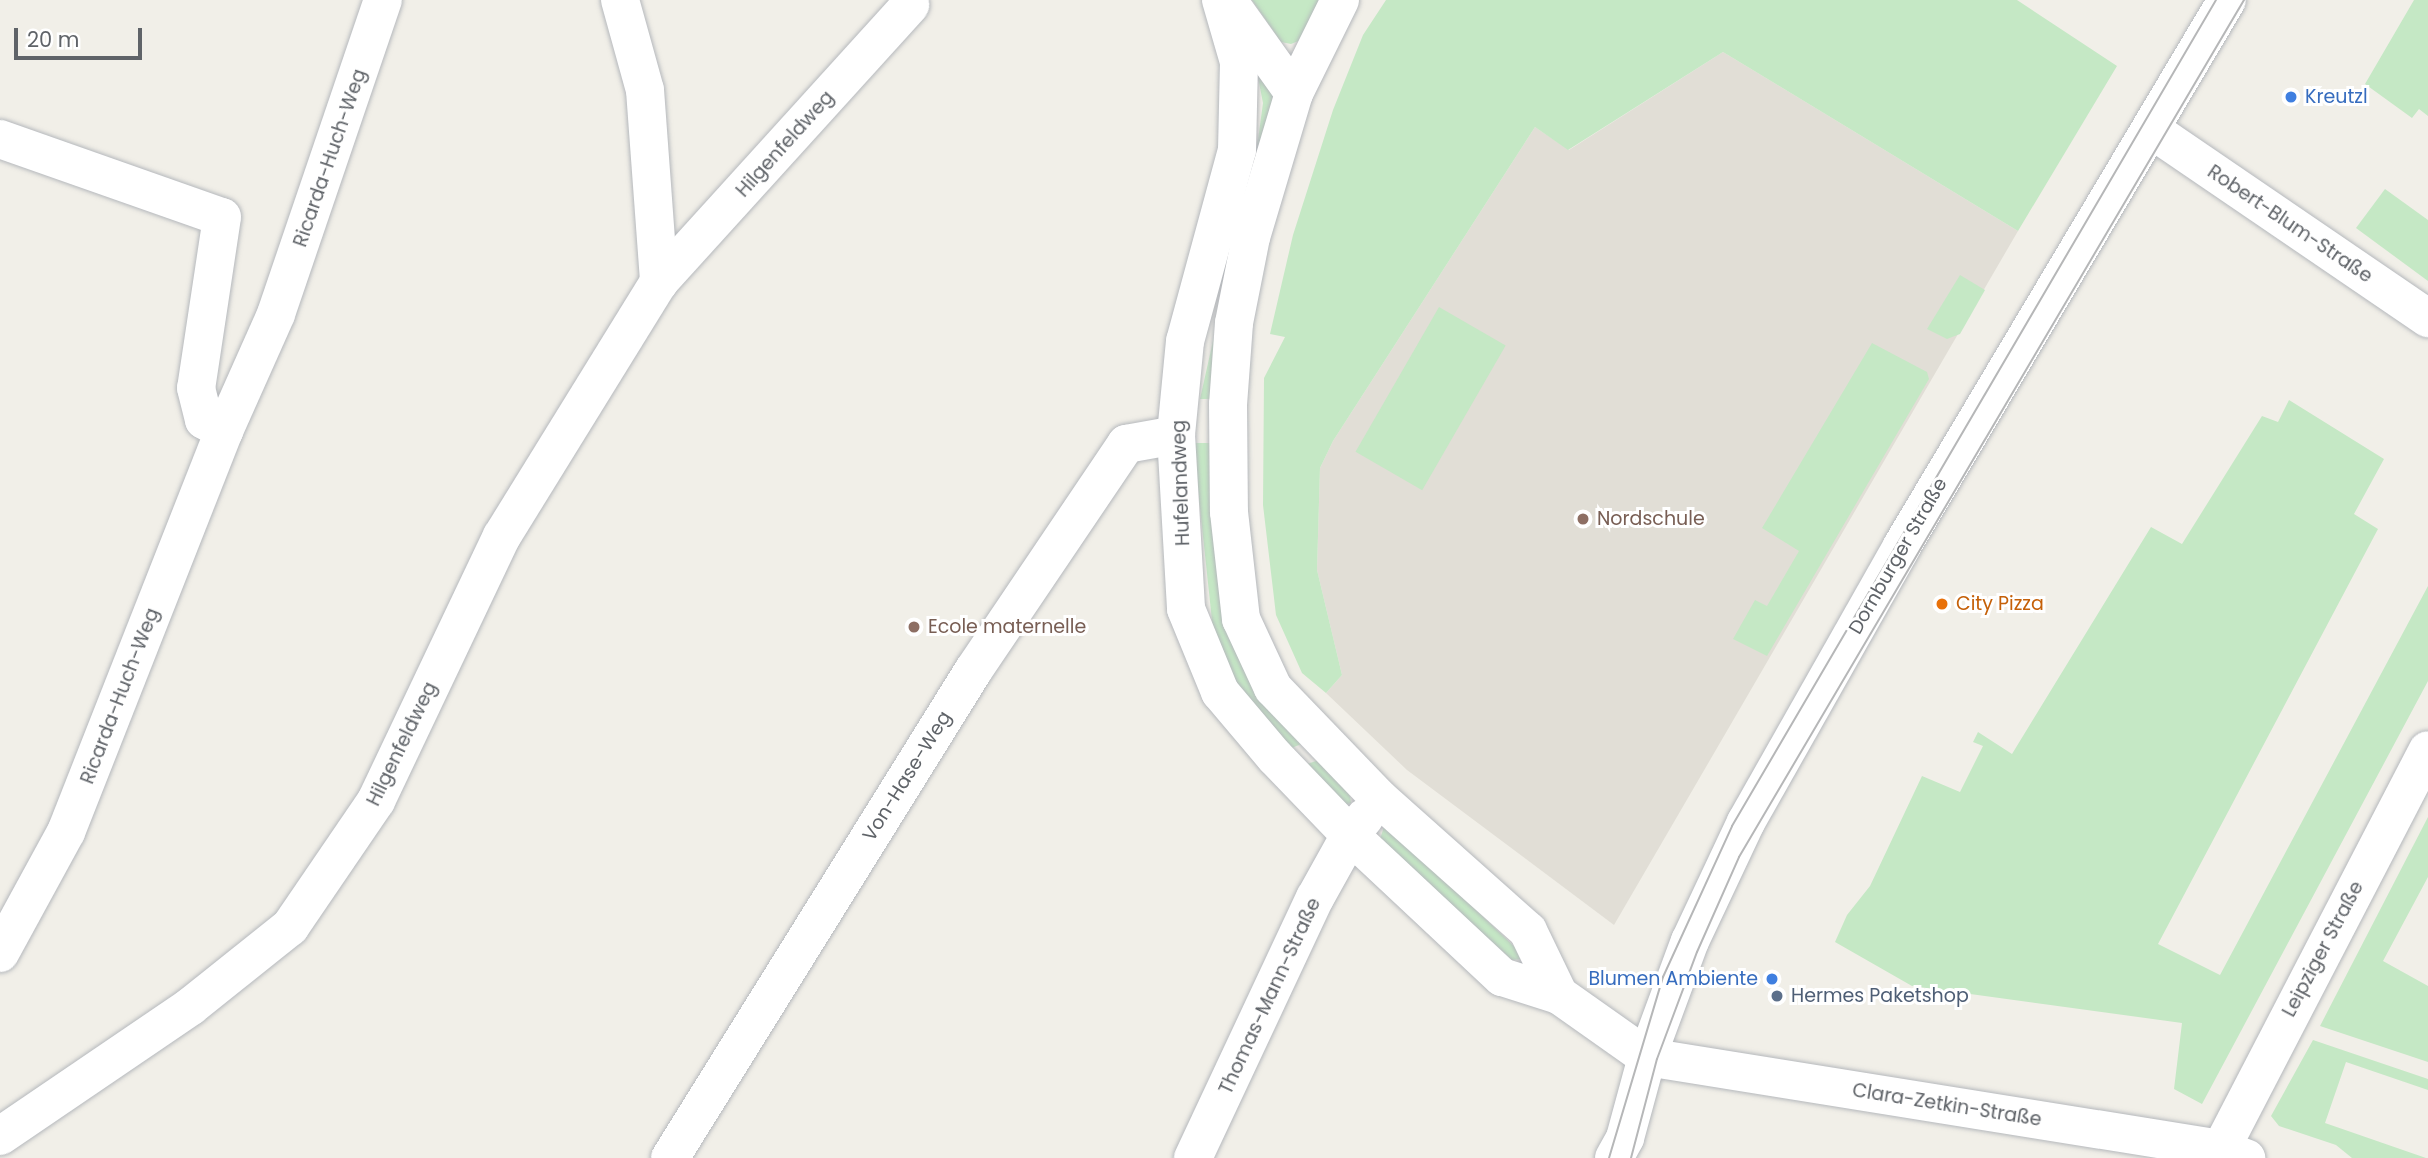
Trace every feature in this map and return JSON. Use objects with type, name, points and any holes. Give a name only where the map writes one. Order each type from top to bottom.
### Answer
[{"type":"street","name":"Ricarda-Huch-Weg","points":[[0,953],[66,832],[224,431],[276,314],[383,0]]},
{"type":"street","points":[[620,0],[645,90],[659,282]]},
{"type":"street","name":"Hufelandweg","points":[[1221,0],[1239,61],[1237,150],[1185,341],[1176,435],[1186,609],[1220,692],[1350,835],[1502,976],[1559,995],[1647,1057]]},
{"type":"street","points":[[1228,0],[1294,93]]},
{"type":"street","name":"Hufelandweg","points":[[1340,0],[1294,93],[1251,237],[1234,323],[1228,404],[1229,512],[1241,619],[1273,688],[1380,799],[1528,931],[1559,995]]},
{"type":"street","name":"Dornburger Straße","points":[[1622,1151],[1647,1057],[1690,941],[1746,822],[1902,546],[2227,0]]},
{"type":"street","name":"Hilgenfeldweg","points":[[0,1136],[191,1006],[290,927],[376,801],[502,536],[659,282],[909,5]]},
{"type":"street","name":"Robert-Blum-Straße","points":[[2151,130],[2428,318]]},
{"type":"street","points":[[0,139],[222,217],[196,388],[204,420],[224,431]]},
{"type":"street","name":"Von-Hase-Weg","points":[[670,1158],[973,671],[1126,444],[1176,435]]},
{"type":"street","name":"Leipziger Straße","points":[[2234,1154],[2428,750]]},
{"type":"street","points":[[1350,835],[1380,799]]},
{"type":"street","name":"Thomas-Mann-Straße","points":[[1194,1158],[1315,898],[1350,835]]},
{"type":"street","name":"Clara-Zetkin-Straße","points":[[1647,1057],[2234,1154]]},
{"type":"shaded area","name":"Nordschule","points":[[1723,52],[2018,231],[1614,925],[1407,770],[1326,693],[1342,675],[1317,570],[1320,468],[1333,441],[1535,127],[1569,150]]},
{"type":"green space","points":[[1252,0],[1324,0],[1301,40],[1291,44],[1281,42]]},
{"type":"green space","points":[[1386,0],[2017,0],[2117,66],[2018,231],[1723,52],[1568,150],[1535,127],[1333,441],[1320,468],[1317,570],[1342,675],[1326,693],[1302,673],[1276,615],[1263,505],[1264,378],[1285,337],[1270,334],[1293,235],[1333,110],[1363,35]]},
{"type":"green space","points":[[2414,0],[2428,0],[2428,116],[2419,109],[2412,118],[2365,84]]},
{"type":"green space","points":[[1256,67],[1277,97],[1216,399],[1200,399],[1258,140],[1263,103]]},
{"type":"green space","points":[[2385,189],[2428,220],[2428,281],[2356,228]]},
{"type":"green space","points":[[1960,275],[1985,290],[1960,334],[1947,339],[1927,329]]},
{"type":"green space","points":[[1439,307],[1506,346],[1422,490],[1356,452]]},
{"type":"green space","points":[[1872,343],[1927,372],[1929,379],[1767,656],[1733,639],[1755,600],[1767,606],[1799,551],[1762,528]]},
{"type":"green space","points":[[2289,400],[2384,459],[2354,514],[2378,529],[2158,944],[2220,975],[2428,586],[2428,681],[2202,1104],[2174,1089],[2182,1023],[1912,986],[1835,942],[1847,915],[1870,886],[1922,776],[1960,792],[1983,746],[1973,742],[1978,732],[2012,754],[2151,527],[2182,544],[2262,416],[2278,422]]},
{"type":"green space","points":[[1193,443],[1214,443],[1218,556],[1306,742],[1287,750],[1231,685],[1214,639]]},
{"type":"green space","points":[[1322,759],[1350,796],[1351,803],[1343,805],[1301,766]]},
{"type":"green space","points":[[2428,817],[2428,877],[2383,961],[2428,986],[2428,1062],[2320,1026]]},
{"type":"green space","points":[[1384,827],[1392,830],[1520,952],[1522,959],[1512,960],[1380,839]]},
{"type":"green space","points":[[2313,1040],[2428,1079],[2428,1090],[2346,1062],[2325,1123],[2426,1158],[2352,1158],[2336,1145],[2279,1126],[2271,1116]]},
{"type":"tram line","points":[[1609,1158],[1663,977],[1732,826],[2216,0]]},
{"type":"tram line","points":[[1631,1158],[1657,1059],[1697,952],[1739,857],[2244,0]]},
{"type":"place","name":"Kreutzl","points":[[2291,97]]},
{"type":"place","name":"Nordschule","points":[[1583,519]]},
{"type":"place","name":"City Pizza","points":[[1942,604]]},
{"type":"place","name":"Ecole maternelle","points":[[914,627]]},
{"type":"place","name":"Blumen Ambiente","points":[[1772,979]]},
{"type":"place","name":"Hermes Paketshop","points":[[1777,996]]}]
